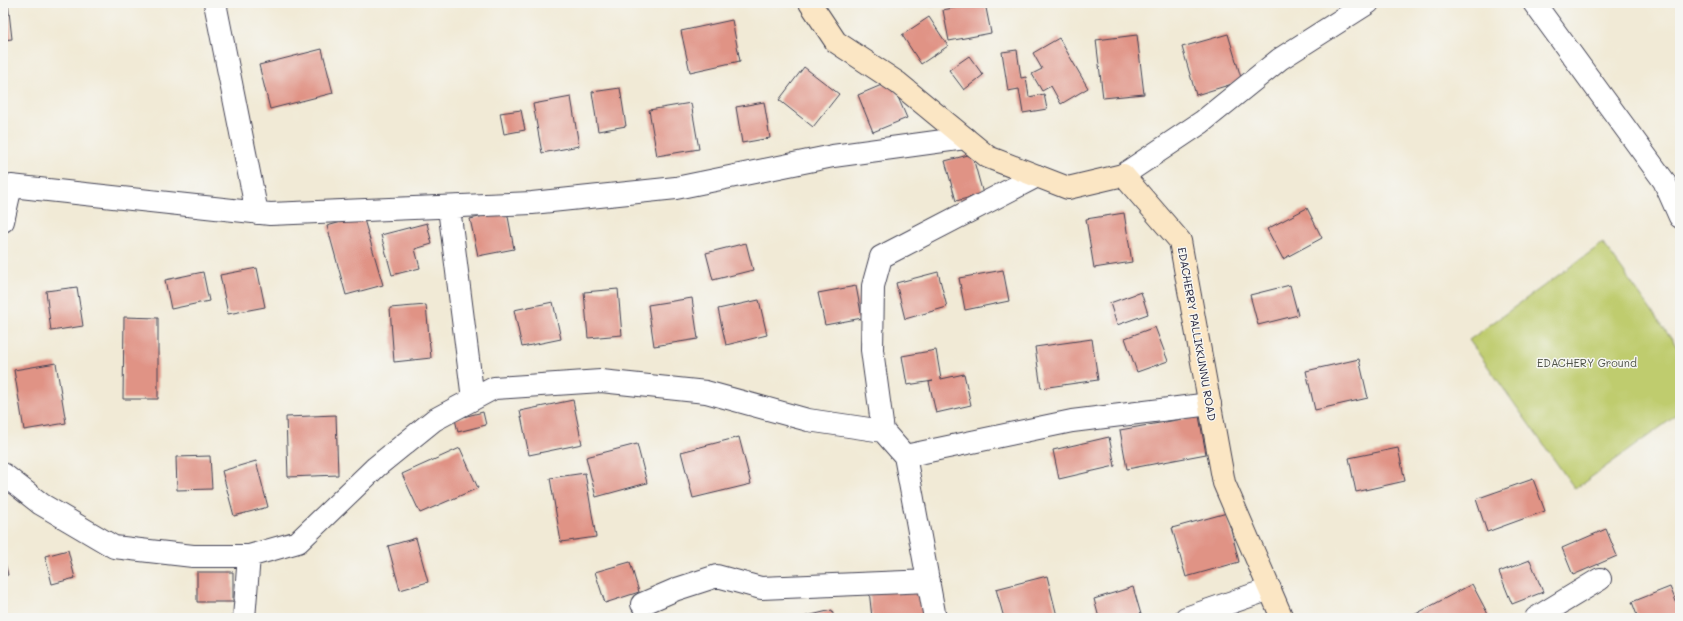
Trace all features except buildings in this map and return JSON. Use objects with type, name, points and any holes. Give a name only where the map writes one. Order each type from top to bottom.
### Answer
[{"type":"main road","points":[[810,3],[836,42],[898,83],[988,157],[1068,188],[1123,175]]},
{"type":"main road","name":"EDACHERRY PALLIKKUNNU ROAD","points":[[1123,175],[1180,241],[1224,483],[1282,618]]},
{"type":"street","points":[[214,3],[257,213]]},
{"type":"street","points":[[1123,175],[1202,122],[1341,12],[1368,3]]},
{"type":"street","points":[[1534,3],[1664,181],[1680,217]]},
{"type":"street","points":[[3,221],[11,186],[270,214],[449,208],[532,203],[676,188],[833,156],[965,138]]},
{"type":"street","points":[[935,618],[905,456],[883,430],[872,350],[873,286],[882,258],[1037,176]]},
{"type":"street","points":[[449,208],[473,399]]},
{"type":"street","points":[[3,474],[41,504],[114,547],[193,556],[249,556],[298,542],[376,467],[434,420],[494,388],[601,381],[706,392],[808,420],[883,430]]},
{"type":"street","points":[[905,456],[1072,421],[1210,404]]},
{"type":"street","points":[[244,618],[249,556]]},
{"type":"street","points":[[642,604],[677,589],[717,576],[762,588],[929,581]]},
{"type":"street","points":[[1536,618],[1600,579]]},
{"type":"street","points":[[1186,618],[1270,589]]},
{"type":"green space","name":"EDACHERY Ground","points":[[1603,243],[1680,351],[1680,413],[1575,489],[1469,340]]}]
